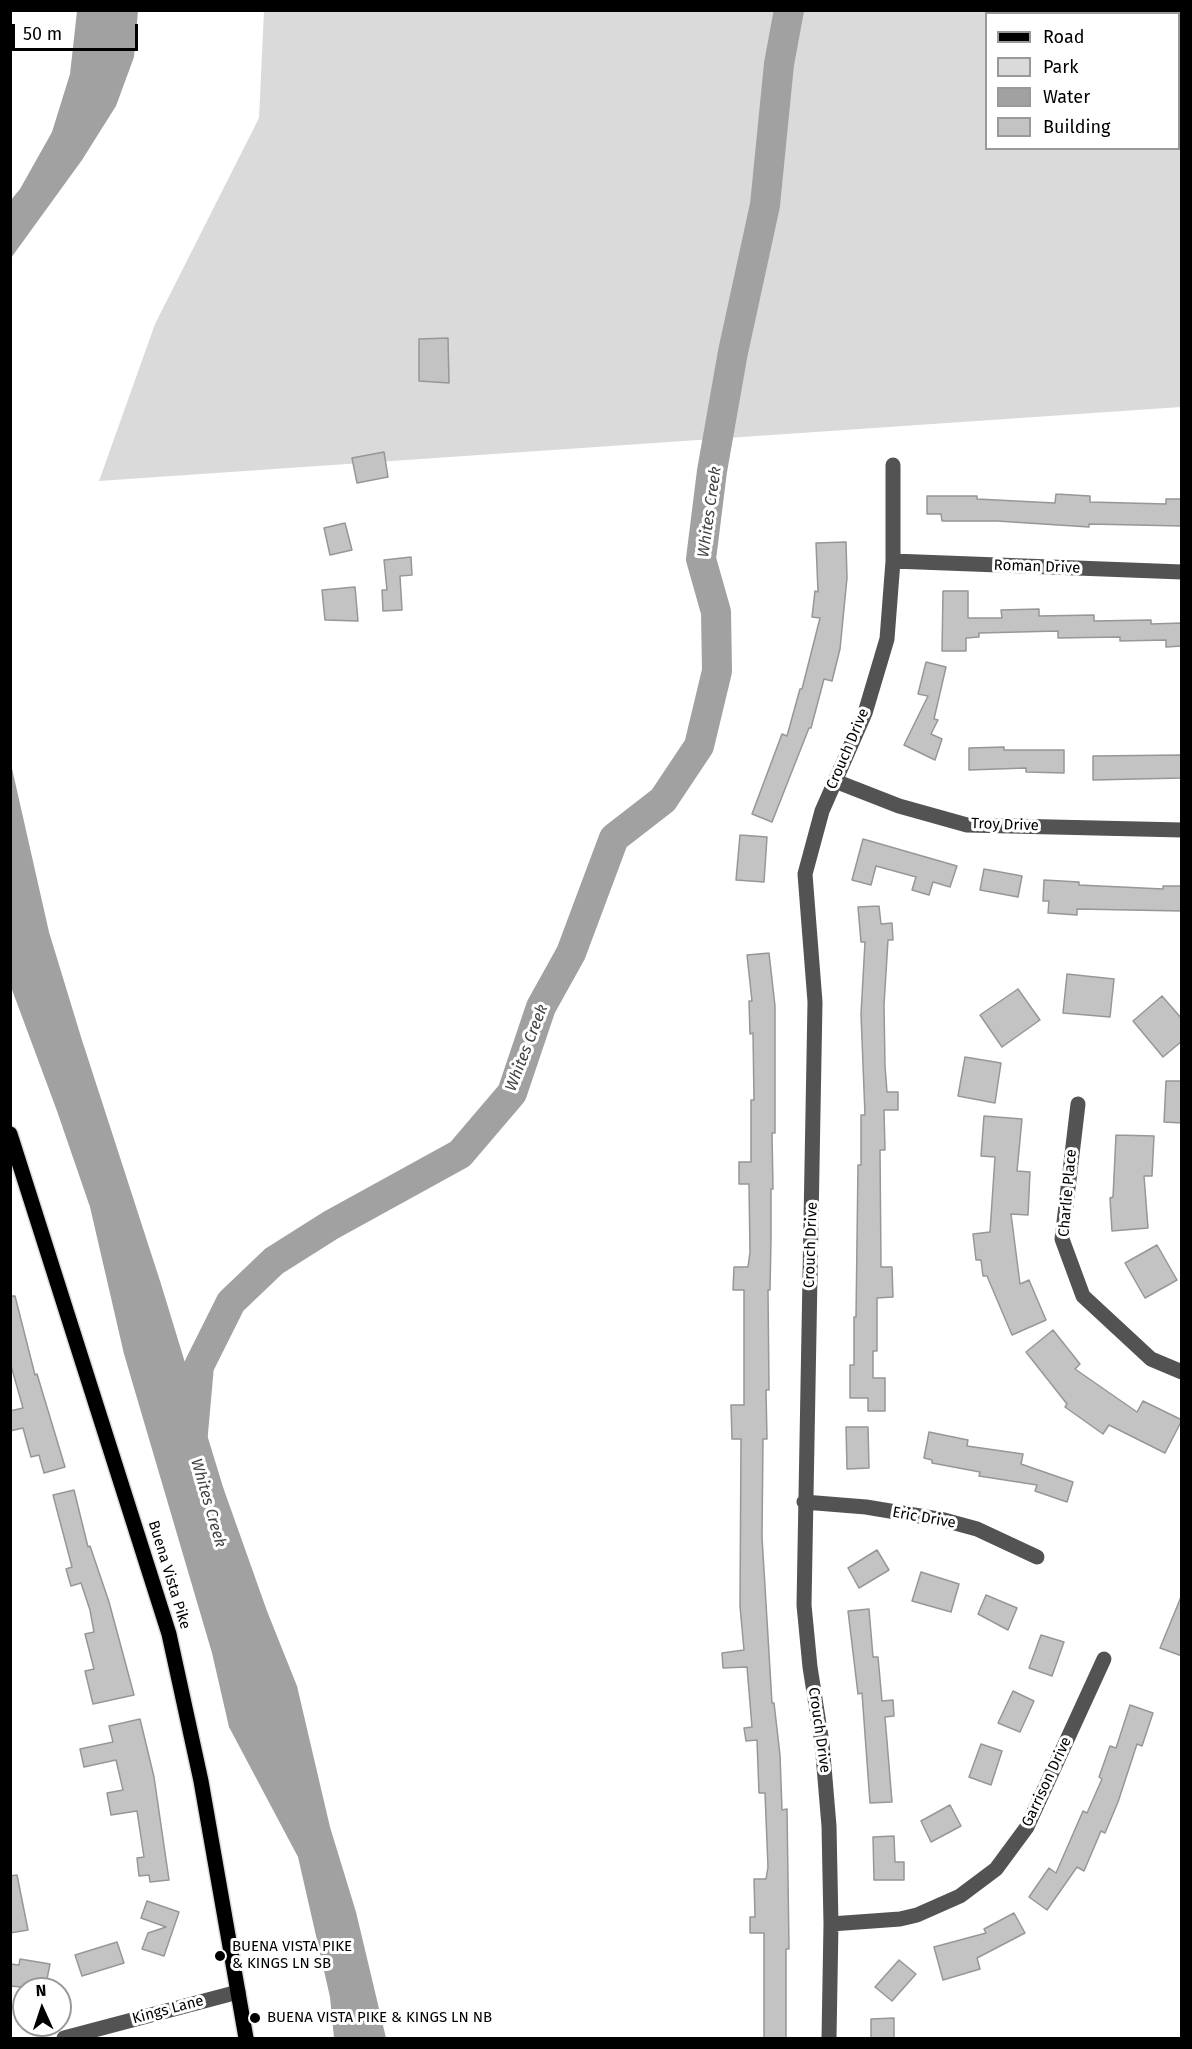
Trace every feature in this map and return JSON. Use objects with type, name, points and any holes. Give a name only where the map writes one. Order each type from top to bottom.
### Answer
[{"type":"main road","name":"Buena Vista Pike","points":[[10,1134],[169,1634],[201,1781],[246,2038]]},
{"type":"street","name":"Crouch Drive","points":[[829,2038],[831,1924],[826,1778],[810,1667],[804,1605],[804,1502],[815,1119],[815,1002],[805,874],[822,811],[865,713],[887,639],[892,561],[893,465]]},
{"type":"street","name":"Roman Drive","points":[[892,561],[1182,573]]},
{"type":"street","name":"Troy Drive","points":[[835,781],[899,806],[967,825],[1182,830]]},
{"type":"street","name":"Charlie Place","points":[[1078,1104],[1062,1239],[1083,1296],[1151,1359],[1182,1372]]},
{"type":"street","name":"Eric Drive","points":[[804,1502],[866,1507],[944,1520],[977,1528],[1037,1557]]},
{"type":"street","name":"Garrison Drive","points":[[831,1924],[900,1919],[917,1915],[960,1896],[996,1869],[1027,1827],[1104,1659]]},
{"type":"street","name":"Kings Lane","points":[[64,2038],[238,1992]]},
{"type":"green space","points":[[264,11],[1181,11],[1181,407],[99,481],[155,324],[259,118]]},
{"type":"water","points":[[77,11],[138,11],[134,57],[116,106],[82,160],[11,258],[11,200],[20,189],[52,132],[70,74]]},
{"type":"water","points":[[11,764],[49,932],[81,1037],[161,1284],[223,1487],[267,1611],[297,1686],[330,1827],[356,1912],[386,2038],[334,2038],[330,1997],[298,1857],[229,1727],[212,1653],[124,1354],[90,1207],[11,987]]},
{"type":"building","points":[[448,338],[449,383],[419,381],[419,339]]},
{"type":"building","points":[[384,452],[388,477],[357,483],[352,458]]},
{"type":"building","points":[[1056,494],[1090,496],[1090,502],[1166,504],[1166,499],[1182,499],[1182,526],[1089,524],[1089,527],[997,521],[942,521],[941,514],[927,514],[927,496],[977,496],[977,499],[1055,503]]},
{"type":"building","points":[[345,523],[352,550],[330,555],[324,528]]},
{"type":"building","points":[[846,542],[847,578],[840,649],[832,681],[824,679],[811,728],[809,728],[772,822],[752,814],[782,734],[787,736],[820,618],[812,617],[815,591],[818,592],[816,543]]},
{"type":"building","points":[[411,557],[412,575],[400,576],[402,610],[383,611],[382,590],[387,590],[384,560]]},
{"type":"building","points":[[355,587],[358,621],[325,620],[322,590]]},
{"type":"building","points":[[943,591],[968,591],[968,618],[1002,618],[1001,610],[1039,609],[1039,616],[1094,615],[1094,621],[1151,620],[1151,624],[1182,623],[1182,646],[1166,647],[1166,640],[1120,641],[1120,637],[1058,638],[1058,631],[979,633],[979,637],[966,638],[966,651],[942,651]]},
{"type":"building","points":[[926,662],[946,667],[934,719],[938,720],[931,734],[942,739],[935,760],[904,745],[928,696],[918,694]]},
{"type":"building","points":[[1004,747],[1004,750],[1064,750],[1064,773],[1026,772],[1026,768],[969,770],[969,748]]},
{"type":"building","points":[[1182,755],[1182,778],[1093,780],[1093,756]]},
{"type":"building","points":[[740,835],[767,837],[764,882],[736,880]]},
{"type":"building","points":[[863,839],[957,866],[950,887],[933,882],[929,895],[912,890],[916,877],[876,866],[871,885],[852,880]]},
{"type":"building","points":[[984,869],[1022,876],[1018,897],[980,890]]},
{"type":"building","points":[[1044,880],[1079,882],[1079,885],[1163,889],[1163,886],[1182,886],[1182,911],[1077,909],[1077,915],[1048,913],[1049,901],[1043,901]]},
{"type":"building","points":[[879,906],[881,924],[892,923],[893,940],[888,940],[884,1005],[885,1066],[887,1092],[898,1092],[898,1110],[884,1110],[885,1150],[880,1150],[881,1267],[892,1267],[893,1297],[877,1298],[877,1351],[873,1351],[873,1378],[885,1378],[885,1411],[868,1411],[868,1398],[850,1398],[850,1365],[854,1365],[854,1317],[856,1317],[858,1165],[861,1165],[861,1115],[865,1115],[861,1014],[865,942],[861,942],[858,907]]},
{"type":"building","points":[[769,953],[775,1006],[775,1133],[772,1133],[773,1189],[771,1189],[770,1290],[768,1290],[769,1390],[766,1390],[767,1439],[763,1439],[762,1537],[772,1703],[774,1703],[780,1755],[782,1810],[787,1809],[789,1949],[786,1949],[786,2038],[764,2038],[764,1933],[750,1933],[750,1917],[755,1917],[754,1879],[766,1879],[768,1867],[765,1793],[759,1793],[757,1740],[746,1741],[744,1728],[752,1727],[747,1667],[723,1668],[722,1653],[744,1650],[740,1606],[741,1439],[732,1439],[731,1405],[744,1405],[744,1290],[733,1290],[734,1267],[748,1267],[750,1252],[749,1184],[739,1184],[739,1162],[751,1162],[751,1100],[754,1100],[753,1033],[750,1034],[749,1001],[752,1001],[747,955]]},
{"type":"building","points":[[1067,974],[1114,979],[1110,1017],[1063,1013]]},
{"type":"building","points":[[1018,989],[1040,1020],[1002,1047],[980,1015]]},
{"type":"building","points":[[1162,996],[1182,1019],[1182,1041],[1163,1057],[1133,1021]]},
{"type":"building","points":[[965,1057],[1001,1063],[995,1103],[958,1096]]},
{"type":"building","points":[[1166,1081],[1182,1081],[1182,1123],[1164,1122]]},
{"type":"building","points":[[984,1116],[1022,1119],[1017,1171],[1030,1172],[1028,1215],[1011,1214],[1020,1284],[1029,1280],[1046,1320],[1012,1335],[987,1276],[983,1276],[981,1260],[976,1260],[973,1234],[990,1232],[995,1157],[981,1156]]},
{"type":"building","points":[[1116,1135],[1154,1136],[1152,1176],[1144,1176],[1148,1228],[1112,1231],[1110,1198],[1113,1197]]},
{"type":"building","points":[[1157,1245],[1177,1280],[1145,1298],[1125,1263]]},
{"type":"building","points":[[10,1296],[15,1296],[35,1375],[37,1374],[65,1467],[44,1473],[39,1455],[31,1457],[23,1428],[10,1431],[10,1411],[23,1408],[10,1362]]},
{"type":"building","points":[[1053,1330],[1080,1364],[1075,1369],[1137,1412],[1143,1401],[1182,1420],[1165,1453],[1109,1425],[1103,1434],[1065,1407],[1067,1404],[1026,1352]]},
{"type":"building","points":[[846,1427],[868,1427],[869,1468],[847,1469]]},
{"type":"building","points":[[929,1432],[968,1440],[967,1446],[1023,1454],[1021,1464],[1073,1482],[1067,1502],[1035,1491],[1037,1485],[979,1476],[980,1472],[932,1463],[932,1460],[924,1458]]},
{"type":"building","points":[[74,1490],[88,1547],[90,1546],[109,1602],[134,1695],[93,1704],[85,1671],[94,1669],[85,1634],[94,1632],[90,1610],[81,1583],[71,1586],[66,1569],[72,1567],[53,1495]]},
{"type":"building","points":[[877,1550],[889,1570],[859,1588],[848,1568]]},
{"type":"building","points":[[921,1572],[959,1584],[951,1612],[912,1601]]},
{"type":"building","points":[[986,1595],[1017,1608],[1008,1630],[978,1614]]},
{"type":"building","points":[[1182,1597],[1182,1656],[1160,1648]]},
{"type":"building","points":[[869,1609],[873,1657],[878,1657],[882,1701],[893,1700],[894,1716],[885,1717],[892,1802],[870,1803],[862,1693],[858,1694],[848,1611]]},
{"type":"building","points":[[1041,1635],[1064,1642],[1052,1676],[1029,1668]]},
{"type":"building","points":[[1013,1691],[1034,1701],[1020,1732],[998,1723]]},
{"type":"building","points":[[1130,1705],[1153,1713],[1142,1746],[1137,1744],[1118,1802],[1105,1833],[1101,1831],[1084,1871],[1077,1867],[1047,1910],[1029,1897],[1049,1868],[1056,1873],[1083,1811],[1087,1813],[1102,1779],[1099,1777],[1110,1746],[1116,1748]]},
{"type":"building","points":[[140,1719],[154,1777],[169,1880],[150,1882],[149,1875],[139,1876],[137,1858],[144,1857],[137,1811],[111,1815],[107,1793],[123,1790],[116,1760],[84,1767],[80,1749],[113,1742],[109,1726]]},
{"type":"building","points":[[981,1744],[1002,1751],[991,1785],[969,1777]]},
{"type":"building","points":[[950,1805],[961,1826],[931,1842],[921,1821]]},
{"type":"building","points":[[894,1836],[895,1862],[904,1862],[904,1880],[874,1880],[873,1837]]},
{"type":"building","points":[[17,1875],[28,1930],[10,1933],[10,1876]]},
{"type":"building","points":[[147,1901],[179,1912],[164,1956],[142,1949],[148,1933],[166,1927],[141,1918]]},
{"type":"building","points":[[1014,1913],[1025,1933],[977,1958],[980,1969],[943,1980],[934,1947],[986,1933],[984,1929]]},
{"type":"building","points":[[117,1942],[124,1963],[82,1976],[75,1955]]},
{"type":"building","points":[[20,1959],[50,1964],[47,1977],[12,1977],[12,1986],[10,1986],[10,1964],[19,1965]]},
{"type":"building","points":[[899,1960],[916,1974],[892,2001],[875,1987]]},
{"type":"building","points":[[894,2018],[894,2038],[871,2038],[871,2019]]},
{"type":"waterway","name":"Whites Creek","points":[[192,1444],[199,1366],[231,1302],[274,1261],[331,1225],[460,1154],[512,1093],[541,1007],[571,953],[614,838],[663,800],[699,746],[717,671],[716,612],[701,559],[712,471],[733,352],[765,205],[779,64],[789,10]]},
{"type":"place","name":"BUENA VISTA PIKE & KINGS LN SB","points":[[220,1956]]},
{"type":"place","name":"BUENA VISTA PIKE & KINGS LN NB","points":[[255,2018]]}]
